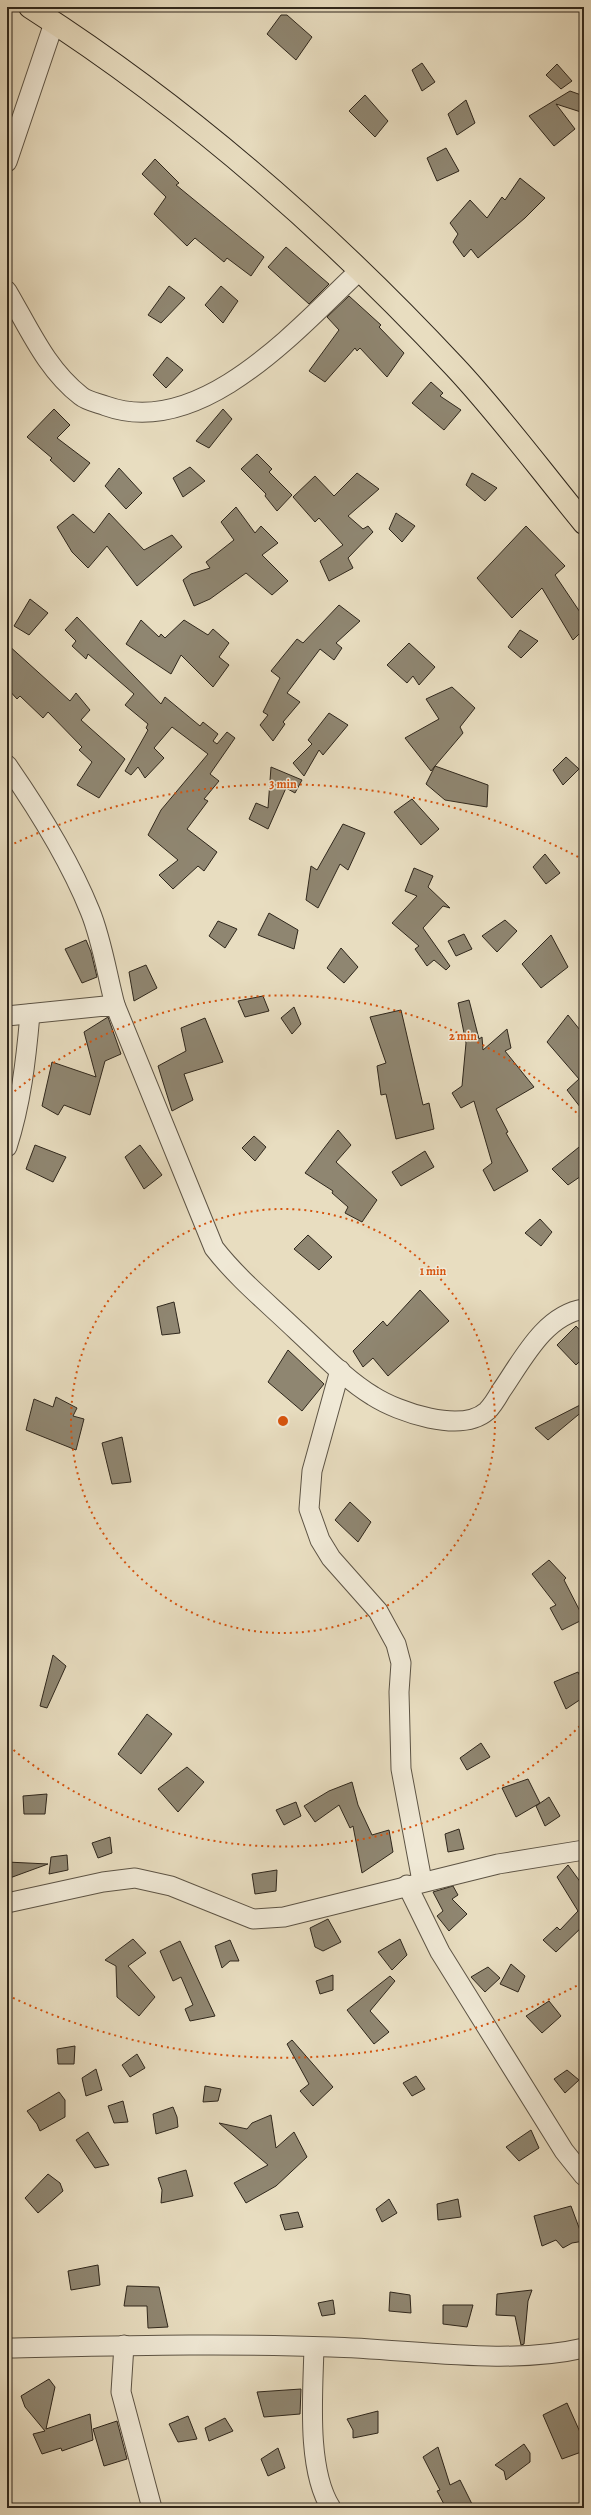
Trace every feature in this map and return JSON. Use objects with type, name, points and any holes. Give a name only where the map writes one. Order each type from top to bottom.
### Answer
[{"type":"main road","points":[[30,7],[185,116],[310,224],[456,367],[584,523]]},
{"type":"street","points":[[7,162],[54,23]]},
{"type":"street","points":[[7,291],[51,368],[82,397],[122,412],[156,411],[189,404],[225,387],[268,357],[359,271]]},
{"type":"street","points":[[7,765],[39,812],[67,862],[91,912],[115,1005],[214,1248],[241,1278],[340,1370],[373,1396],[410,1413],[458,1421],[475,1419],[487,1411],[536,1340],[554,1321],[575,1311],[584,1310]]},
{"type":"street","points":[[7,1016],[115,1005]]},
{"type":"street","points":[[7,1147],[14,1126],[26,1066],[30,1014]]},
{"type":"street","points":[[340,1370],[312,1471],[309,1509],[320,1540],[331,1558],[378,1611],[396,1644],[402,1663],[399,1692],[401,1769],[415,1883],[440,1952],[564,2151],[584,2176]]},
{"type":"street","points":[[7,1903],[103,1882],[135,1878],[171,1886],[253,1919],[284,1917],[415,1883],[498,1864],[584,1850]]},
{"type":"street","points":[[124,2345],[121,2392],[152,2508]]},
{"type":"street","points":[[7,2348],[124,2345],[314,2346],[463,2355],[547,2355],[584,2348]]},
{"type":"street","points":[[314,2346],[312,2432],[317,2465],[327,2502],[331,2508]]},
{"type":"building","points":[[281,15],[287,15],[312,37],[296,60],[267,34]]},
{"type":"building","points":[[422,63],[435,82],[422,91],[412,70]]},
{"type":"building","points":[[557,64],[572,81],[561,89],[546,75]]},
{"type":"building","points":[[570,91],[584,96],[584,113],[556,104],[575,129],[554,146],[529,116]]},
{"type":"building","points":[[365,95],[388,121],[375,137],[349,111]]},
{"type":"building","points":[[466,100],[475,123],[457,135],[448,114]]},
{"type":"building","points":[[446,148],[459,171],[437,181],[427,158]]},
{"type":"building","points":[[155,159],[179,183],[176,185],[264,257],[251,276],[227,258],[224,262],[195,238],[187,246],[154,214],[166,197],[142,174]]},
{"type":"building","points":[[520,178],[545,198],[525,218],[478,258],[471,249],[464,257],[453,242],[458,234],[450,223],[470,200],[487,218],[502,197],[505,200]]},
{"type":"building","points":[[286,247],[329,284],[309,304],[268,267]]},
{"type":"building","points":[[169,286],[185,298],[161,323],[148,315]]},
{"type":"building","points":[[221,286],[238,301],[223,323],[205,305]]},
{"type":"building","points":[[349,296],[381,325],[379,327],[404,353],[387,377],[360,348],[357,351],[355,348],[325,382],[309,371],[339,330],[327,317]]},
{"type":"building","points":[[167,357],[183,370],[166,388],[153,375]]},
{"type":"building","points":[[431,382],[443,393],[440,396],[461,410],[444,430],[412,403]]},
{"type":"building","points":[[54,409],[70,425],[57,438],[90,463],[74,482],[50,460],[52,458],[27,437]]},
{"type":"building","points":[[223,409],[232,419],[209,448],[196,441]]},
{"type":"building","points":[[257,454],[272,469],[269,472],[292,495],[277,511],[265,496],[266,494],[241,469]]},
{"type":"building","points":[[190,467],[205,481],[183,497],[173,478]]},
{"type":"building","points":[[119,468],[142,493],[126,509],[105,486]]},
{"type":"building","points":[[357,473],[379,489],[348,516],[363,529],[368,526],[373,532],[348,558],[353,568],[329,581],[320,561],[343,545],[319,518],[315,522],[293,497],[315,476],[334,496]]},
{"type":"building","points":[[472,473],[497,488],[485,501],[466,485]]},
{"type":"building","points":[[236,507],[255,533],[261,526],[278,543],[262,555],[288,581],[272,595],[246,573],[210,599],[194,606],[183,580],[191,574],[210,568],[206,562],[234,540],[221,522]]},
{"type":"building","points":[[109,513],[144,550],[172,535],[182,547],[137,586],[107,546],[88,568],[72,552],[57,527],[73,514],[94,533]]},
{"type":"building","points":[[396,513],[415,526],[402,542],[389,529]]},
{"type":"building","points":[[526,526],[565,566],[555,575],[584,618],[584,629],[573,640],[542,588],[512,618],[477,578]]},
{"type":"building","points":[[30,599],[48,613],[29,635],[14,626]]},
{"type":"building","points":[[339,605],[360,621],[336,643],[342,648],[334,660],[320,649],[287,693],[300,702],[283,722],[285,724],[273,741],[260,725],[268,715],[263,712],[280,678],[271,671],[297,639],[303,643]]},
{"type":"building","points":[[77,617],[161,704],[165,697],[200,726],[203,722],[218,734],[213,741],[217,744],[227,732],[235,738],[210,774],[219,781],[204,799],[208,801],[187,829],[217,852],[204,871],[198,866],[173,889],[159,875],[178,860],[148,835],[161,810],[208,754],[172,727],[154,748],[164,758],[145,778],[138,767],[131,775],[125,771],[148,730],[146,728],[148,724],[125,705],[134,694],[88,654],[86,659],[72,646],[76,641],[65,630]]},
{"type":"building","points":[[141,620],[159,637],[161,634],[165,638],[184,620],[208,635],[213,629],[229,643],[219,657],[229,665],[213,687],[181,655],[171,674],[126,644]]},
{"type":"building","points":[[520,630],[538,641],[521,658],[508,647]]},
{"type":"building","points":[[409,643],[435,667],[419,685],[413,676],[407,683],[387,665]]},
{"type":"building","points":[[7,644],[70,701],[76,693],[90,710],[81,720],[125,759],[99,798],[77,785],[92,762],[79,750],[82,747],[48,712],[43,718],[20,696],[17,699],[7,688]]},
{"type":"building","points":[[452,687],[475,708],[460,727],[463,733],[431,771],[405,738],[439,719],[426,699]]},
{"type":"building","points":[[329,713],[348,725],[323,755],[319,750],[304,776],[293,763],[312,744],[308,740]]},
{"type":"building","points":[[566,757],[579,769],[563,785],[553,770]]},
{"type":"building","points":[[435,766],[488,785],[487,807],[445,800],[426,784]]},
{"type":"building","points":[[271,767],[302,780],[295,793],[286,788],[268,829],[249,819],[256,803],[268,808]]},
{"type":"building","points":[[412,799],[439,829],[421,845],[394,812]]},
{"type":"building","points":[[343,824],[365,833],[348,870],[340,864],[318,908],[306,900],[311,866],[317,870]]},
{"type":"building","points":[[545,854],[560,873],[546,884],[533,867]]},
{"type":"building","points":[[414,868],[433,876],[428,887],[450,908],[443,906],[423,928],[450,966],[446,970],[434,960],[427,966],[415,949],[419,946],[392,923],[417,896],[405,891]]},
{"type":"building","points":[[269,913],[298,930],[294,949],[258,935]]},
{"type":"building","points":[[505,920],[517,931],[497,952],[482,936]]},
{"type":"building","points":[[218,921],[237,929],[225,948],[209,936]]},
{"type":"building","points":[[464,934],[472,949],[456,956],[448,941]]},
{"type":"building","points":[[551,935],[568,967],[541,988],[522,964]]},
{"type":"building","points":[[86,940],[91,952],[97,977],[82,983],[65,949]]},
{"type":"building","points":[[341,948],[358,967],[344,983],[327,968]]},
{"type":"building","points":[[146,965],[157,988],[134,1001],[129,972]]},
{"type":"building","points":[[263,996],[269,1011],[245,1017],[238,1001]]},
{"type":"building","points":[[469,1000],[479,1039],[482,1037],[483,1050],[507,1029],[511,1048],[505,1051],[534,1087],[496,1109],[508,1132],[506,1133],[528,1171],[494,1191],[483,1170],[492,1163],[474,1101],[461,1108],[452,1093],[462,1086],[466,1043],[458,1003]]},
{"type":"building","points":[[294,1007],[301,1024],[292,1034],[281,1018]]},
{"type":"building","points":[[401,1010],[423,1105],[429,1103],[434,1129],[396,1139],[386,1094],[381,1095],[377,1066],[386,1063],[370,1017]]},
{"type":"building","points":[[568,1015],[584,1035],[584,1112],[567,1090],[579,1079],[547,1042]]},
{"type":"building","points":[[108,1017],[121,1054],[105,1061],[90,1115],[64,1105],[58,1115],[42,1106],[52,1062],[96,1077],[84,1032]]},
{"type":"building","points":[[205,1018],[223,1062],[184,1074],[193,1100],[172,1111],[158,1066],[186,1051],[181,1028]]},
{"type":"building","points":[[338,1130],[351,1145],[336,1162],[377,1200],[362,1222],[345,1213],[348,1207],[332,1193],[333,1191],[305,1173]]},
{"type":"building","points":[[254,1136],[266,1147],[255,1161],[242,1148]]},
{"type":"building","points":[[584,1143],[584,1174],[568,1185],[552,1169]]},
{"type":"building","points":[[35,1145],[66,1157],[53,1182],[26,1169]]},
{"type":"building","points":[[140,1145],[162,1175],[144,1189],[125,1157]]},
{"type":"building","points":[[425,1151],[434,1167],[401,1186],[392,1172]]},
{"type":"building","points":[[540,1219],[552,1232],[541,1246],[525,1233]]},
{"type":"building","points":[[308,1235],[332,1257],[319,1270],[294,1249]]},
{"type":"building","points":[[420,1290],[449,1321],[388,1376],[373,1358],[363,1367],[353,1351],[383,1321],[387,1326]]},
{"type":"building","points":[[174,1302],[180,1333],[162,1335],[157,1307]]},
{"type":"building","points":[[576,1326],[584,1335],[584,1357],[576,1365],[557,1345]]},
{"type":"building","points":[[288,1350],[324,1384],[302,1411],[268,1382]]},
{"type":"building","points":[[56,1397],[77,1408],[73,1416],[84,1419],[76,1450],[26,1430],[34,1399],[53,1407]]},
{"type":"building","points":[[584,1403],[584,1410],[548,1440],[535,1428]]},
{"type":"building","points":[[122,1437],[131,1482],[112,1484],[102,1443]]},
{"type":"building","points":[[350,1502],[371,1522],[358,1542],[335,1520]]},
{"type":"building","points":[[549,1560],[566,1578],[564,1580],[584,1619],[562,1630],[550,1608],[556,1605],[532,1574]]},
{"type":"building","points":[[53,1655],[66,1666],[47,1708],[40,1706]]},
{"type":"building","points":[[578,1672],[584,1685],[584,1697],[566,1709],[554,1682]]},
{"type":"building","points":[[147,1714],[172,1734],[141,1774],[118,1754]]},
{"type":"building","points":[[481,1743],[490,1757],[467,1770],[460,1758]]},
{"type":"building","points":[[187,1767],[204,1782],[178,1812],[158,1789]]},
{"type":"building","points":[[528,1779],[540,1803],[516,1817],[502,1788]]},
{"type":"building","points":[[352,1782],[358,1805],[372,1835],[389,1830],[393,1852],[362,1873],[353,1826],[350,1828],[339,1805],[315,1822],[304,1806],[329,1791]]},
{"type":"building","points":[[47,1794],[45,1814],[24,1814],[23,1796]]},
{"type":"building","points":[[549,1797],[560,1816],[545,1826],[536,1806]]},
{"type":"building","points":[[296,1802],[301,1816],[284,1825],[276,1810]]},
{"type":"building","points":[[459,1829],[464,1849],[448,1852],[445,1834]]},
{"type":"building","points":[[110,1837],[112,1853],[98,1858],[92,1843]]},
{"type":"building","points":[[67,1855],[68,1870],[49,1874],[51,1857]]},
{"type":"building","points":[[7,1862],[48,1864],[7,1879]]},
{"type":"building","points":[[568,1865],[584,1887],[584,1925],[556,1952],[543,1940],[557,1927],[560,1930],[578,1911],[557,1877]]},
{"type":"building","points":[[277,1870],[276,1891],[255,1894],[252,1874]]},
{"type":"building","points":[[453,1886],[458,1895],[452,1899],[467,1914],[449,1931],[437,1916],[443,1911],[433,1892]]},
{"type":"building","points":[[328,1919],[341,1942],[323,1951],[315,1947],[310,1928]]},
{"type":"building","points":[[133,1939],[146,1953],[128,1966],[155,1997],[139,2016],[117,1997],[116,1966],[105,1960]]},
{"type":"building","points":[[400,1939],[407,1955],[392,1970],[378,1952]]},
{"type":"building","points":[[230,1940],[239,1961],[230,1961],[222,1968],[215,1946]]},
{"type":"building","points":[[180,1941],[215,2016],[190,2021],[185,2009],[193,2005],[181,1977],[173,1981],[160,1951]]},
{"type":"building","points":[[511,1964],[525,1976],[518,1992],[500,1984]]},
{"type":"building","points":[[488,1967],[500,1978],[485,1992],[471,1977]]},
{"type":"building","points":[[333,1975],[333,1990],[320,1994],[316,1981]]},
{"type":"building","points":[[390,1976],[395,1981],[370,2011],[389,2032],[374,2044],[347,2010]]},
{"type":"building","points":[[549,2001],[561,2016],[542,2033],[526,2016]]},
{"type":"building","points":[[292,2040],[333,2087],[313,2106],[300,2091],[309,2084],[287,2044]]},
{"type":"building","points":[[75,2046],[74,2064],[58,2064],[57,2049]]},
{"type":"building","points":[[137,2054],[145,2068],[130,2077],[122,2065]]},
{"type":"building","points":[[96,2069],[102,2090],[86,2096],[82,2078]]},
{"type":"building","points":[[567,2070],[579,2080],[565,2093],[554,2079]]},
{"type":"building","points":[[416,2076],[425,2089],[412,2096],[403,2083]]},
{"type":"building","points":[[205,2086],[221,2089],[218,2101],[203,2102]]},
{"type":"building","points":[[59,2092],[65,2100],[65,2117],[40,2131],[37,2124],[27,2111]]},
{"type":"building","points":[[123,2101],[128,2122],[114,2123],[108,2106]]},
{"type":"building","points":[[173,2107],[177,2117],[178,2127],[156,2134],[153,2114]]},
{"type":"building","points":[[271,2115],[276,2148],[294,2132],[307,2157],[276,2186],[246,2203],[234,2183],[268,2165],[219,2123],[247,2129],[252,2123]]},
{"type":"building","points":[[531,2130],[539,2148],[519,2161],[506,2147]]},
{"type":"building","points":[[88,2132],[109,2165],[95,2168],[76,2140]]},
{"type":"building","points":[[186,2170],[193,2196],[161,2203],[162,2190],[158,2178]]},
{"type":"building","points":[[48,2174],[60,2183],[63,2191],[38,2213],[25,2198]]},
{"type":"building","points":[[389,2199],[397,2213],[382,2222],[376,2209]]},
{"type":"building","points":[[458,2199],[461,2217],[438,2220],[437,2204]]},
{"type":"building","points":[[571,2206],[584,2241],[572,2243],[563,2248],[556,2240],[542,2246],[534,2216]]},
{"type":"building","points":[[298,2212],[303,2227],[285,2230],[280,2215]]},
{"type":"building","points":[[98,2265],[100,2285],[71,2290],[68,2271]]},
{"type":"building","points":[[127,2286],[159,2287],[168,2327],[148,2328],[147,2306],[124,2306]]},
{"type":"building","points":[[532,2290],[528,2301],[524,2344],[521,2345],[515,2316],[496,2315],[497,2294]]},
{"type":"building","points":[[390,2292],[410,2295],[411,2313],[389,2311]]},
{"type":"building","points":[[333,2300],[335,2314],[322,2316],[318,2303]]},
{"type":"building","points":[[443,2305],[473,2305],[467,2327],[443,2324]]},
{"type":"building","points":[[49,2379],[55,2387],[46,2429],[90,2414],[93,2440],[62,2451],[61,2448],[42,2454],[33,2434],[45,2431],[25,2407],[21,2396]]},
{"type":"building","points":[[301,2389],[300,2414],[264,2417],[257,2392]]},
{"type":"building","points":[[567,2403],[584,2441],[584,2451],[562,2459],[543,2415]]},
{"type":"building","points":[[378,2411],[378,2433],[353,2438],[353,2430],[347,2419]]},
{"type":"building","points":[[188,2416],[197,2439],[178,2442],[169,2424]]},
{"type":"building","points":[[225,2418],[233,2431],[209,2441],[205,2428]]},
{"type":"building","points":[[117,2421],[127,2459],[104,2466],[93,2429]]},
{"type":"building","points":[[524,2444],[530,2453],[530,2462],[506,2480],[504,2471],[495,2465]]},
{"type":"building","points":[[438,2447],[450,2485],[460,2480],[474,2508],[446,2508],[437,2491],[440,2490],[423,2457]]},
{"type":"building","points":[[278,2448],[285,2468],[268,2476],[261,2459]]}]
